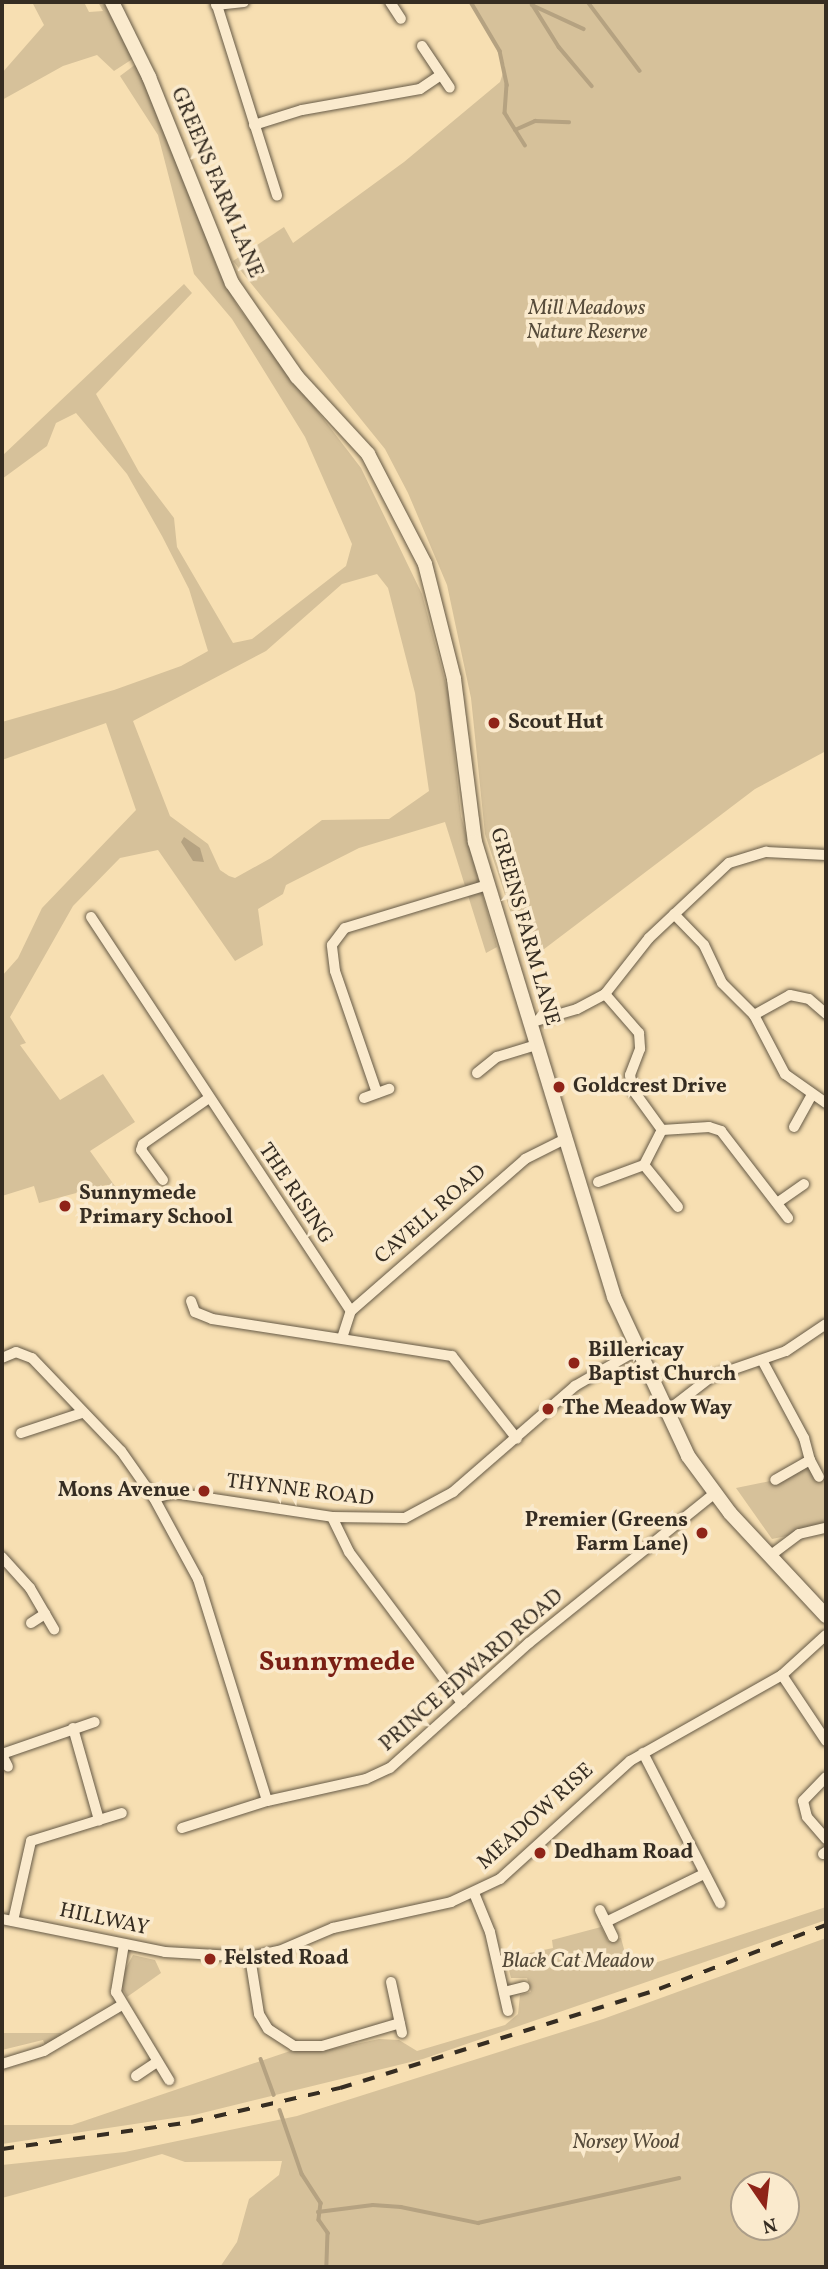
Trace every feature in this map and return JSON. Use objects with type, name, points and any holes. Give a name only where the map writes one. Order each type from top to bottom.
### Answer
[{"type":"street","name":"GREENS FARM LANE","points":[[112,2],[149,77],[232,283],[297,377],[368,454],[425,564],[454,679],[475,842],[602,1262],[639,1349],[688,1456],[715,1493],[826,1616]]},
{"type":"street","points":[[244,2],[216,3],[276,196]]},
{"type":"street","points":[[390,2],[401,19]]},
{"type":"street","points":[[422,46],[450,88]]},
{"type":"street","points":[[254,125],[302,110],[420,89],[442,75]]},
{"type":"street","points":[[529,1023],[577,1009],[605,994],[633,955],[729,863],[747,855],[826,855]]},
{"type":"street","points":[[377,1093],[335,971],[332,945],[345,928],[487,885]]},
{"type":"street","points":[[674,915],[704,945],[722,983],[754,1015],[785,1074],[812,1096],[826,1103]]},
{"type":"street","name":"THE RISING","points":[[90,917],[351,1311]]},
{"type":"street","points":[[605,994],[639,1033],[640,1049],[630,1075],[633,1090],[662,1130]]},
{"type":"street","points":[[754,1015],[790,995],[809,999],[826,1014]]},
{"type":"street","points":[[477,1073],[497,1057],[536,1045]]},
{"type":"street","points":[[364,1098],[389,1089]]},
{"type":"street","points":[[794,1127],[812,1096]]},
{"type":"street","points":[[163,1180],[141,1150],[143,1144],[209,1098]]},
{"type":"street","points":[[662,1130],[709,1127],[722,1131],[788,1218]]},
{"type":"street","points":[[598,1182],[644,1165],[662,1130]]},
{"type":"street","name":"CAVELL ROAD","points":[[351,1311],[525,1159],[565,1139]]},
{"type":"street","points":[[644,1165],[678,1207]]},
{"type":"street","points":[[777,1203],[804,1184]]},
{"type":"street","points":[[191,1301],[200,1316],[452,1356],[517,1439]]},
{"type":"street","points":[[342,1338],[351,1311]]},
{"type":"street","points":[[667,1411],[711,1377],[762,1360],[803,1342],[826,1324]]},
{"type":"street","name":"THYNNE ROAD","points":[[153,1498],[174,1493],[332,1517],[384,1521],[426,1510],[517,1439],[575,1386],[639,1349]]},
{"type":"street","points":[[2,1358],[16,1352],[32,1358],[130,1462],[153,1498],[198,1579],[267,1801]]},
{"type":"street","points":[[762,1360],[782,1404],[804,1438],[810,1460],[819,1477]]},
{"type":"street","points":[[21,1433],[82,1413]]},
{"type":"street","points":[[775,1480],[810,1460]]},
{"type":"street","name":"PRINCE EDWARD ROAD","points":[[183,1828],[267,1801],[381,1773],[549,1626],[715,1493]]},
{"type":"street","points":[[332,1517],[349,1552],[462,1703]]},
{"type":"street","points":[[771,1555],[799,1534],[826,1528]]},
{"type":"street","points":[[2,1557],[30,1588],[54,1629]]},
{"type":"street","points":[[31,1623],[45,1614]]},
{"type":"street","name":"MEADOW RISE","points":[[198,1955],[250,1957],[279,1951],[333,1928],[474,1893],[512,1869],[601,1783],[643,1753],[782,1675],[826,1635]]},
{"type":"street","points":[[782,1675],[826,1741]]},
{"type":"street","points":[[8,1767],[2,1754],[95,1722]]},
{"type":"street","points":[[73,1728],[99,1819]]},
{"type":"street","points":[[643,1753],[720,1903]]},
{"type":"street","points":[[826,1777],[803,1801],[807,1817],[826,1839]]},
{"type":"street","points":[[7,1920],[31,1842],[122,1813]]},
{"type":"street","points":[[606,1922],[704,1874]]},
{"type":"street","points":[[474,1893],[490,1932],[508,2011]]},
{"type":"street","points":[[600,1910],[613,1937]]},
{"type":"street","name":"HILLWAY","points":[[7,1920],[124,1944],[198,1955]]},
{"type":"street","points":[[124,1944],[115,1983],[122,2005],[169,2080]]},
{"type":"street","points":[[250,1957],[259,2014],[268,2029],[294,2046],[322,2046],[401,2028],[391,1982]]},
{"type":"street","points":[[504,1992],[524,1987]]},
{"type":"street","points":[[2,2064],[44,2052],[122,2005]]},
{"type":"street","points":[[136,2076],[158,2062]]},
{"type":"green space","points":[[32,2],[84,2],[89,12],[103,11],[98,2],[107,2],[134,58],[114,71],[97,55],[63,66],[2,100],[2,73],[44,25]]},
{"type":"green space","name":"Mill Meadows Nature Reserve","points":[[471,2],[826,2],[826,751],[755,789],[527,962],[485,834],[471,698],[447,585],[408,493],[385,449],[233,261],[284,227],[293,243],[404,162],[500,82],[505,67],[500,51]]},
{"type":"green space","points":[[136,64],[161,114],[218,270],[238,307],[361,468],[422,594],[448,692],[461,816],[497,947],[486,953],[445,822],[359,848],[286,885],[283,894],[258,909],[263,945],[235,961],[158,850],[120,858],[73,906],[10,1017],[26,1043],[20,1045],[60,1100],[103,1074],[135,1122],[90,1151],[122,1196],[106,1185],[39,1203],[34,1186],[2,1196],[2,976],[18,958],[42,908],[136,810],[106,723],[2,760],[2,722],[114,690],[181,666],[208,651],[189,589],[162,536],[127,474],[76,413],[56,423],[47,446],[2,479],[2,456],[184,284],[192,293],[96,394],[139,472],[174,518],[177,547],[233,643],[252,639],[346,566],[352,544],[305,437],[232,319],[194,274],[158,135],[120,76]],"holes":[[[377,574],[388,588],[415,693],[429,791],[389,819],[322,820],[271,858],[235,878],[229,876],[220,870],[208,844],[170,816],[133,721],[266,651],[342,584]]]},
{"type":"green space","points":[[810,1460],[819,1477],[826,1476],[826,1528],[772,1539],[736,1488],[775,1480]]},
{"type":"green space","name":"Black Cat Meadow","points":[[826,1907],[826,1920],[423,2059],[194,2115],[2,2144],[2,2125],[72,2125],[302,2047],[323,2051],[379,2039],[399,2040],[417,2051],[505,2025],[518,2014],[520,1995],[531,1992],[527,1978],[511,1978],[506,1958],[553,1948],[552,1940],[601,1927],[608,1941],[621,1938],[630,1971]]},
{"type":"green space","name":"Norsey Wood","points":[[826,1938],[826,2267],[220,2267],[237,2242],[249,2199],[279,2175],[282,2161],[185,2162],[162,2154],[2,2198],[2,2165],[125,2152],[297,2116],[603,2019]]},
{"type":"green space","points":[[133,1955],[155,1960],[161,1973],[127,1997],[119,1981]]},
{"type":"green space","points":[[2,2033],[61,2033],[62,2036],[45,2045],[43,2040],[2,2050]]},
{"type":"shaded area","points":[[184,837],[200,848],[204,862],[193,861],[181,842]]},
{"type":"waterway","points":[[471,2],[500,51],[507,85],[505,113],[525,145]]},
{"type":"waterway","points":[[531,2],[559,47],[592,86]]},
{"type":"waterway","points":[[588,2],[640,71]]},
{"type":"waterway","points":[[532,5],[584,29]]},
{"type":"waterway","points":[[515,130],[535,121],[569,122]]},
{"type":"waterway","points":[[261,2059],[274,2095]]},
{"type":"waterway","points":[[280,2110],[302,2174],[321,2203],[319,2220],[328,2233],[327,2267]]},
{"type":"waterway","points":[[318,2212],[373,2205],[401,2207],[478,2223],[679,2178]]},
{"type":"railway","points":[[2,2149],[191,2122],[340,2088],[659,1989],[826,1925]]},
{"type":"place","name":"Scout Hut","points":[[494,723]]},
{"type":"place","name":"Goldcrest Drive","points":[[559,1087]]},
{"type":"place","name":"Sunnymede Primary School","points":[[65,1206]]},
{"type":"place","name":"Billericay Baptist Church","points":[[574,1363]]},
{"type":"place","name":"The Meadow Way","points":[[548,1409]]},
{"type":"place","name":"Mons Avenue","points":[[204,1491]]},
{"type":"place","name":"Premier (Greens Farm Lane)","points":[[702,1533]]},
{"type":"place","name":"Dedham Road","points":[[540,1853]]},
{"type":"place","name":"Felsted Road","points":[[210,1959]]},
{"type":"district","name":"Sunnymede","points":[[337,1663]]}]
